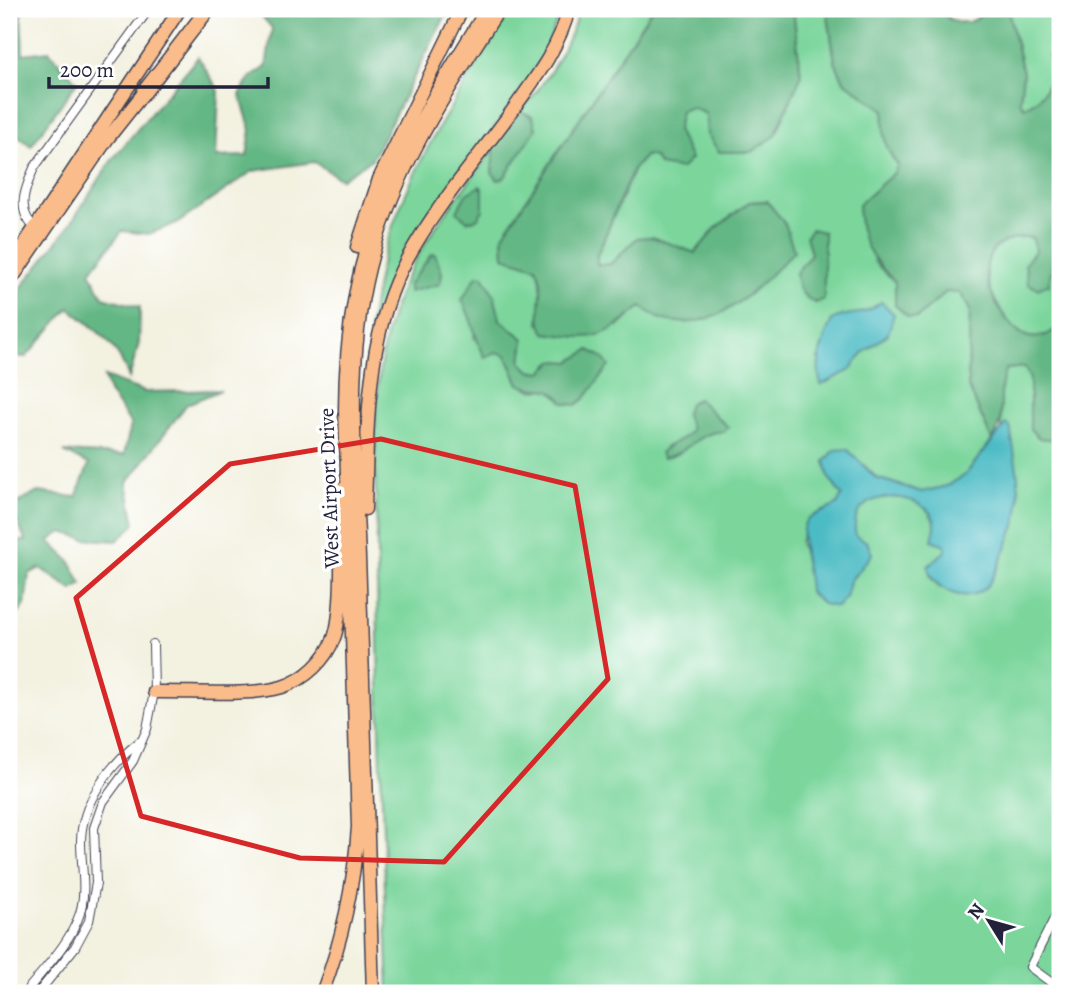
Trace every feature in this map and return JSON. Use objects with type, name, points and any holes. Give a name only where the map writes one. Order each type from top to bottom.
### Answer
[{"type":"highway","points":[[144,92],[208,9]]},
{"type":"main road","points":[[9,283],[180,9]]},
{"type":"main road","points":[[9,267],[40,231],[144,92],[217,9]]},
{"type":"main road","points":[[346,361],[344,330],[348,295],[366,214],[396,141],[462,9]]},
{"type":"main road","name":"West Airport Drive","points":[[323,993],[345,924],[353,885],[358,827],[346,361],[359,270],[387,185],[414,131],[487,9]]},
{"type":"main road","name":"West Airport Drive","points":[[373,993],[360,586],[355,375],[357,333],[367,275],[384,217],[405,166],[499,9]]},
{"type":"main road","points":[[360,586],[370,392],[377,342],[389,299],[424,233],[549,58],[569,9]]},
{"type":"main road","points":[[154,692],[264,690],[282,687],[303,678],[328,651],[338,624],[340,486],[346,433]]},
{"type":"street","points":[[40,231],[29,223],[22,209],[34,168],[149,9]]},
{"type":"street","points":[[139,743],[124,754],[99,786],[85,814],[81,831],[84,885],[81,907],[71,931],[28,990],[39,993],[75,947],[93,911],[96,883],[92,840],[96,817],[103,802],[133,761],[150,719],[154,692],[153,644]]},
{"type":"street","points":[[85,814],[96,817]]},
{"type":"street","points":[[81,907],[93,911]]},
{"type":"street","points":[[1060,907],[1030,967],[1060,989]]},
{"type":"highlighted area","points":[[381,439],[575,486],[608,679],[444,862],[300,858],[141,816],[76,598],[230,464]]},
{"type":"green space","points":[[9,9],[21,9],[23,54],[49,51],[77,82],[31,146],[9,128]]},
{"type":"green space","points":[[256,9],[449,9],[372,159],[341,179],[314,162],[253,171],[179,222],[149,234],[122,231],[90,272],[103,297],[140,307],[139,343],[129,378],[112,347],[97,330],[69,308],[26,357],[9,356],[9,329],[21,288],[69,226],[111,161],[198,57],[219,91],[216,157],[247,156],[251,130],[240,95],[249,79],[266,67],[272,28]]},
{"type":"green space","points":[[512,9],[562,9],[543,55],[524,86],[402,255],[388,283],[371,334],[369,327],[382,262],[408,188],[439,127]]},
{"type":"green space","points":[[580,9],[652,9],[503,235],[504,257],[536,267],[543,278],[539,324],[619,326],[640,307],[663,320],[767,201],[749,202],[715,229],[695,253],[652,237],[637,238],[610,264],[597,266],[597,255],[634,169],[646,155],[654,157],[677,130],[681,111],[691,107],[706,114],[707,134],[801,76],[793,9],[827,9],[835,62],[844,81],[884,110],[885,139],[889,152],[898,165],[894,173],[858,205],[875,263],[895,282],[895,305],[917,318],[946,292],[960,292],[970,310],[968,386],[992,440],[965,475],[947,486],[922,492],[877,478],[847,449],[825,461],[835,487],[842,495],[837,505],[808,518],[800,542],[809,573],[846,597],[850,581],[862,567],[854,519],[859,510],[867,504],[888,497],[921,504],[931,515],[947,550],[928,566],[931,578],[940,588],[1004,544],[1012,534],[1016,521],[1018,488],[1010,427],[1006,424],[1001,428],[1000,383],[1006,369],[1026,367],[1030,379],[1030,429],[1039,438],[1060,440],[1060,993],[389,993],[375,452],[384,347],[392,313],[405,280],[435,228],[494,148],[492,173],[504,178],[535,130],[533,117],[520,111],[548,76]],"holes":[[[811,254],[824,299],[816,303],[808,300],[796,273]],[[494,295],[500,320],[524,339],[521,362],[530,371],[542,372],[553,361],[570,362],[589,350],[555,390],[548,387],[534,391],[519,384],[506,355],[474,338],[475,323]],[[881,302],[888,334],[864,352],[848,371],[818,359],[832,320]],[[686,414],[723,432],[710,430],[673,456],[665,447],[686,438],[692,430]]]},
{"type":"green space","points":[[652,9],[793,9],[801,76],[775,136],[751,152],[719,152],[707,134],[706,114],[691,107],[681,111],[677,130],[691,159],[681,169],[659,165],[654,157],[646,155],[633,169],[597,255],[597,265],[611,264],[637,238],[652,237],[695,253],[715,229],[749,202],[767,201],[785,224],[794,251],[752,292],[720,314],[703,320],[664,320],[641,307],[616,326],[597,335],[576,337],[545,333],[540,317],[540,275],[536,267],[504,257],[503,235]]},
{"type":"green space","points":[[827,9],[948,9],[948,18],[965,22],[979,17],[988,9],[1005,9],[1009,14],[1023,73],[1020,101],[1024,107],[1038,98],[1047,86],[1051,71],[1049,56],[1060,37],[1060,247],[1056,248],[1049,284],[1038,289],[1028,284],[1025,264],[1035,251],[1033,238],[1029,237],[1007,241],[994,249],[988,261],[987,275],[997,305],[1016,329],[1026,336],[1039,337],[1060,326],[1060,440],[1039,438],[1030,429],[1030,379],[1025,367],[1006,369],[1001,387],[1001,414],[997,432],[992,440],[968,386],[970,310],[960,293],[946,292],[917,318],[908,317],[895,305],[895,282],[868,248],[861,229],[858,205],[894,173],[898,165],[889,152],[885,139],[884,110],[844,81],[835,62]]},
{"type":"green space","points":[[1005,9],[1060,9],[1060,37],[1053,46],[1049,82],[1040,97],[1024,107],[1020,101],[1023,73],[1009,14]]},
{"type":"green space","points":[[520,111],[533,117],[536,129],[504,178],[498,180],[492,173],[494,148]]},
{"type":"green space","points":[[480,186],[483,190],[483,210],[477,219],[467,221],[457,211],[466,194]]},
{"type":"green space","points":[[811,229],[824,232],[824,299],[816,303],[801,291],[796,273],[811,254],[806,236]]},
{"type":"green space","points":[[1022,236],[1033,238],[1049,284],[1056,248],[1060,247],[1060,326],[1039,337],[1026,336],[1008,320],[992,294],[988,280],[990,254],[1000,243]]},
{"type":"green space","points":[[435,254],[442,273],[440,284],[409,292],[409,284],[431,255]]},
{"type":"green space","points":[[477,275],[483,276],[494,295],[500,320],[524,339],[521,362],[530,371],[542,372],[554,361],[570,362],[589,350],[602,357],[609,366],[585,398],[576,405],[564,403],[549,390],[533,389],[519,384],[506,355],[496,352],[485,357],[462,300]]},
{"type":"green space","points":[[104,377],[145,392],[221,390],[187,404],[127,483],[135,524],[117,541],[85,539],[62,532],[49,541],[70,561],[82,584],[72,590],[40,568],[29,574],[25,605],[9,625],[9,541],[26,541],[10,507],[38,492],[76,497],[89,464],[64,452],[124,455],[131,424],[109,392]]},
{"type":"green space","points":[[698,399],[728,427],[724,432],[707,434],[679,452],[663,458],[660,453],[663,450],[691,430],[686,414],[689,403]]},
{"type":"water","points":[[881,302],[894,314],[888,334],[864,352],[849,371],[821,385],[819,360],[832,320],[861,313]]},
{"type":"water","points":[[1006,424],[1010,426],[1016,460],[1019,507],[1008,543],[987,586],[979,592],[961,595],[944,589],[937,583],[928,567],[946,550],[943,544],[932,540],[935,524],[930,513],[919,504],[890,497],[875,500],[863,507],[856,519],[856,536],[867,542],[872,554],[850,581],[846,597],[837,607],[823,604],[809,592],[803,543],[804,525],[809,518],[837,505],[842,495],[829,478],[825,461],[835,450],[847,449],[876,478],[922,492],[947,486],[965,475]]}]
